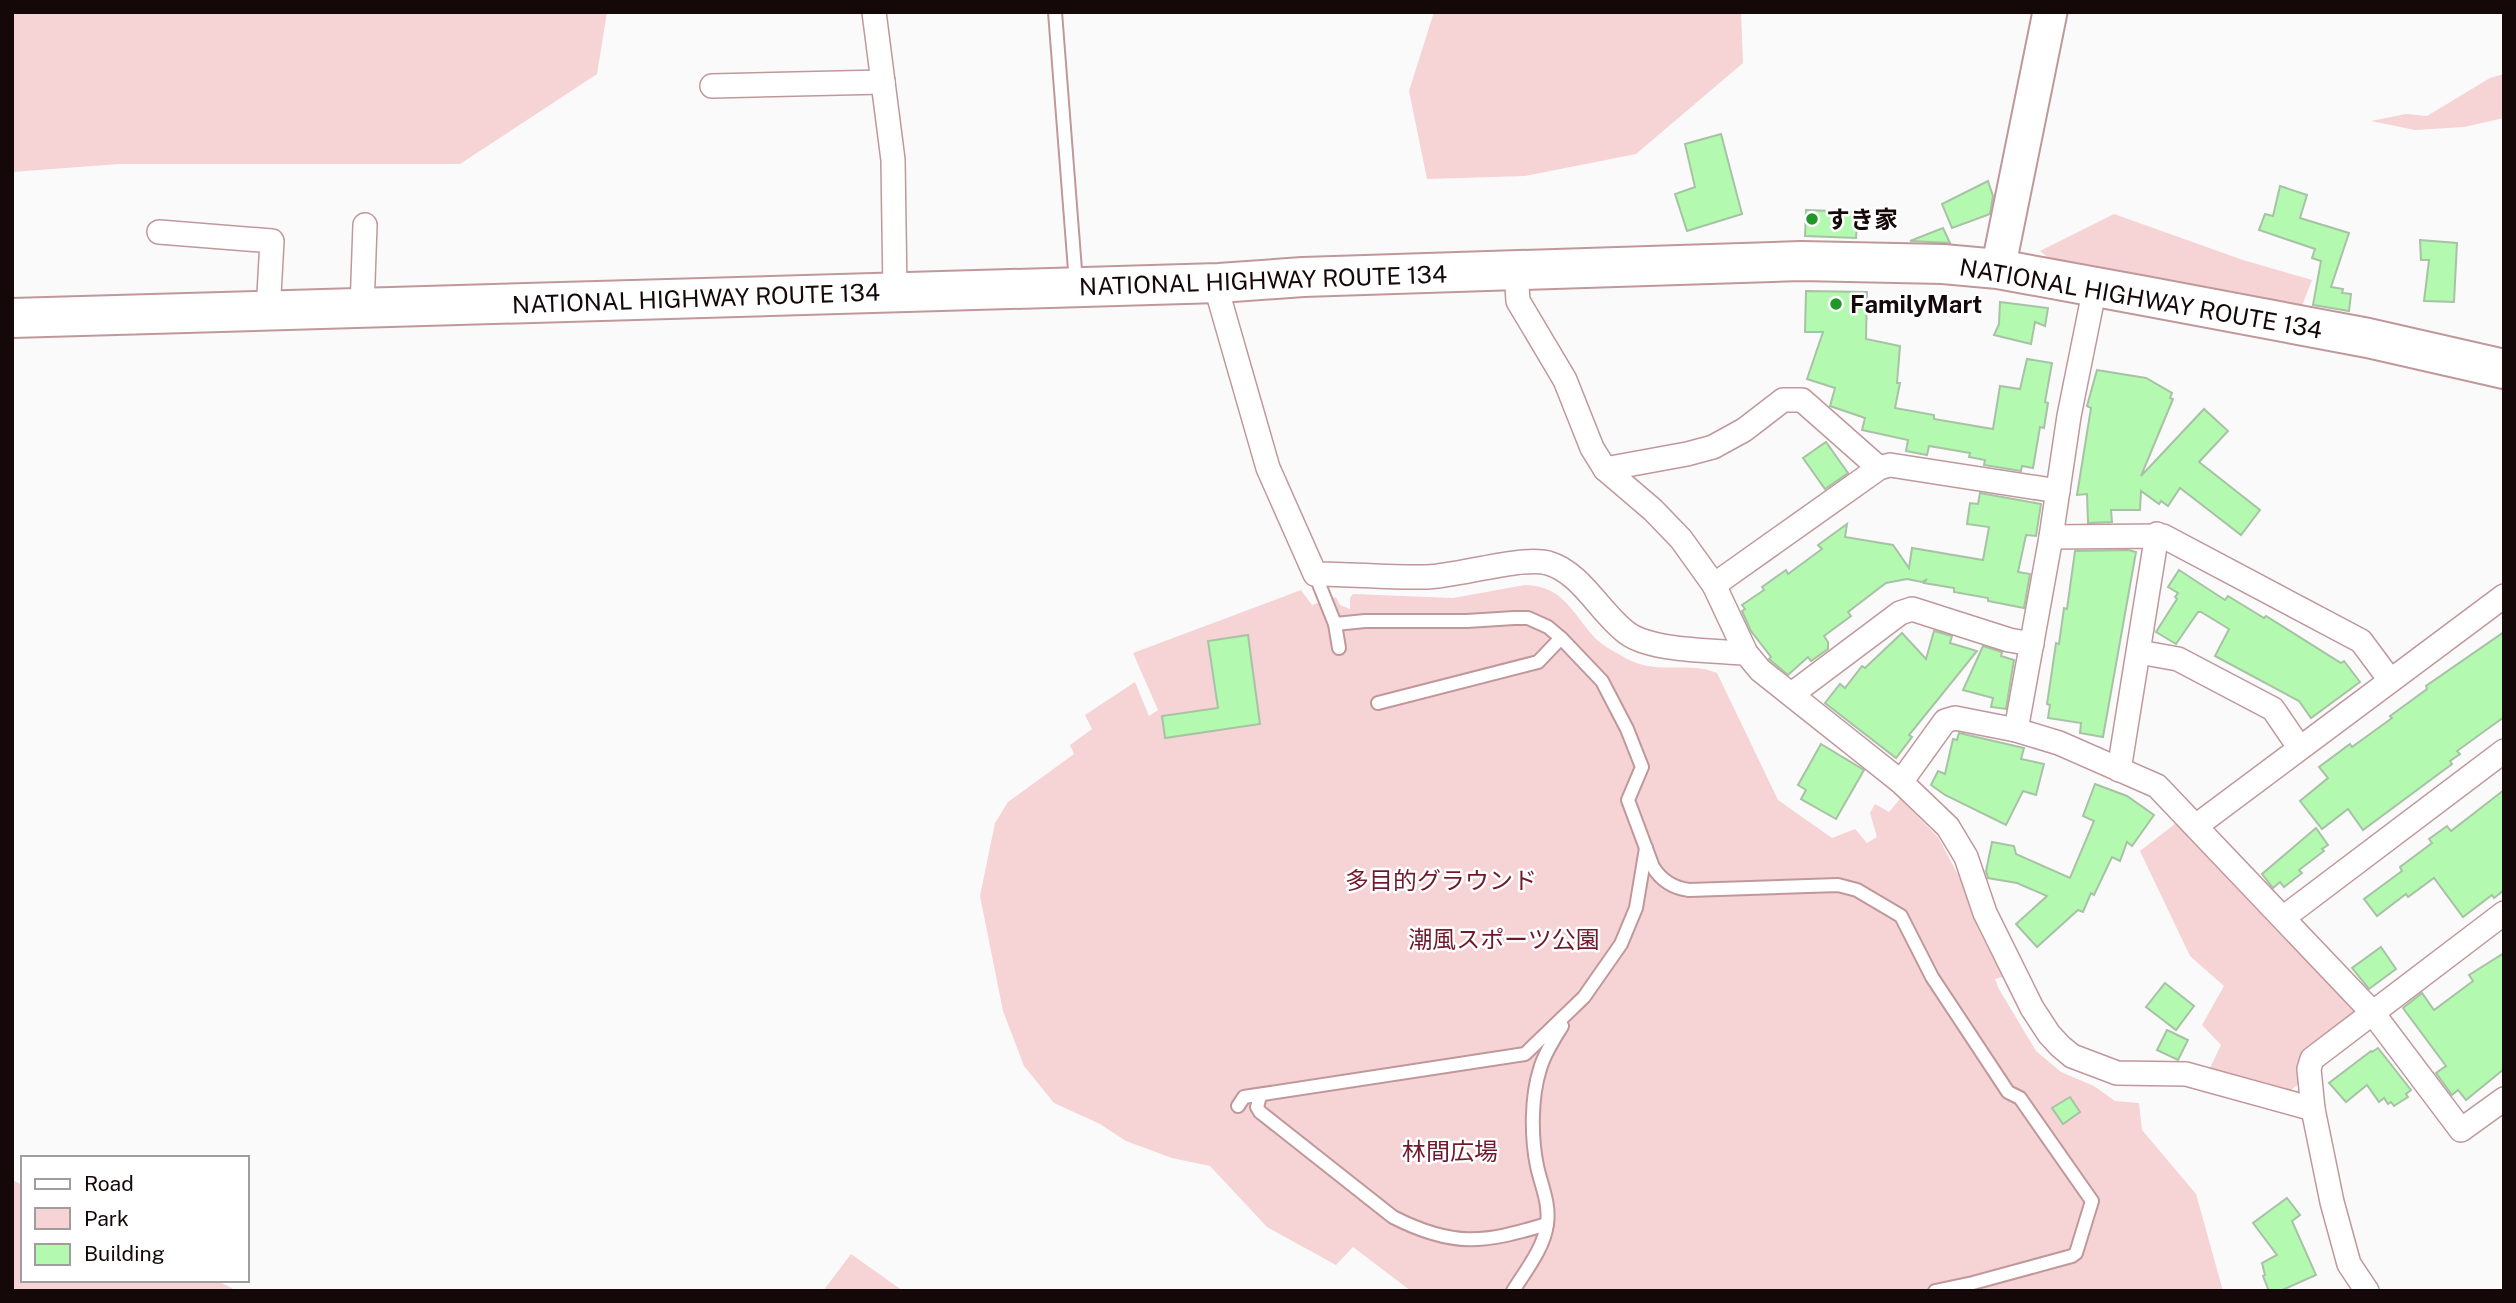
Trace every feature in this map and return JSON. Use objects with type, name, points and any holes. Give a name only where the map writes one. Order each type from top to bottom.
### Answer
[{"type":"highway","name":"NATIONAL HIGHWAY ROUTE 134","points":[[12,318],[1219,283],[1303,277],[1801,261],[1942,264],[1998,269],[2368,338],[2504,369]]},
{"type":"street","points":[[874,12],[893,160],[895,292]]},
{"type":"street","points":[[1998,269],[2050,12]]},
{"type":"street","points":[[712,86],[883,82]]},
{"type":"street","points":[[362,309],[365,225]]},
{"type":"street","points":[[159,232],[272,241],[268,312]]},
{"type":"street","points":[[1516,271],[1518,301],[1565,380],[1592,448],[1605,470],[1669,525],[1714,585],[1746,653],[1760,670],[1900,782],[1948,827],[1966,857],[1986,913],[2032,1008],[2060,1046],[2072,1056],[2117,1073],[2186,1074],[2313,1109]]},
{"type":"street","points":[[1219,283],[1218,294],[1268,468],[1315,574],[1426,577],[1528,562],[1547,563],[1575,579],[1629,635],[1645,642],[1681,648],[1746,653]]},
{"type":"street","points":[[2016,730],[2051,537],[2068,416],[2095,287]]},
{"type":"street","points":[[1605,470],[1713,447],[1744,430],[1783,400],[1802,400],[1879,468]]},
{"type":"street","points":[[1714,585],[1879,468],[1890,465],[2058,491]]},
{"type":"street","points":[[2051,537],[2157,534],[2361,641],[2390,680]]},
{"type":"street","points":[[2119,770],[2157,534]]},
{"type":"street","points":[[2196,826],[2504,596]]},
{"type":"street","points":[[1792,694],[1900,612],[1912,609],[2032,645]]},
{"type":"street","points":[[2140,652],[2179,659],[2273,709],[2299,747]]},
{"type":"street","points":[[1900,782],[1945,721],[1955,718],[2016,730],[2059,743],[2157,786],[2372,1012],[2461,1130],[2504,1099]]},
{"type":"street","points":[[2283,918],[2504,751]]},
{"type":"street","points":[[2367,1291],[2349,1264],[2332,1202],[2313,1109],[2309,1069],[2312,1059],[2504,913]]},
{"type":"lane","points":[[1055,12],[1076,286]]},
{"type":"lane","points":[[1315,574],[1335,624],[1339,648]]},
{"type":"lane","points":[[1335,624],[1528,618],[1548,627],[1602,681],[1627,729],[1643,767],[1628,800],[1658,875],[1672,885],[1684,889],[1829,884],[1857,890],[1901,916],[1932,977],[2008,1092],[2020,1098],[2092,1201],[2075,1255],[1935,1291]]},
{"type":"lane","points":[[1378,703],[1538,662],[1560,638]]},
{"type":"lane","points":[[1238,1106],[1244,1097],[1525,1054],[1584,998],[1621,944],[1636,908],[1646,848]]},
{"type":"lane","points":[[1513,1291],[1537,1253],[1547,1224],[1545,1192],[1534,1147],[1535,1102],[1540,1069],[1569,1013]]},
{"type":"lane","points":[[1260,1096],[1257,1107],[1260,1112],[1393,1217],[1413,1227],[1443,1237],[1495,1239],[1547,1224]]},
{"type":"green space","points":[[12,12],[607,12],[597,74],[460,164],[119,164],[12,172]]},
{"type":"green space","points":[[1434,12],[1741,12],[1743,63],[1636,154],[1525,176],[1427,179],[1409,91]]},
{"type":"green space","points":[[2504,74],[2504,118],[2464,127],[2415,130],[2371,121],[2406,114],[2427,116],[2490,78]]},
{"type":"green space","points":[[2114,214],[2243,260],[2312,280],[2300,311],[2054,262],[2040,251]]},
{"type":"green space","name":"潮風スポーツ公園","points":[[1525,585],[1549,590],[1558,596],[1598,641],[1634,662],[1647,666],[1706,669],[1717,673],[1778,800],[1832,838],[1855,829],[1867,843],[1877,837],[1870,813],[1875,804],[1889,812],[1900,799],[1938,837],[1965,888],[1979,931],[2003,977],[1995,979],[1999,989],[2036,1051],[2061,1072],[2094,1086],[2115,1101],[2139,1103],[2142,1130],[2196,1194],[2223,1291],[1411,1291],[1353,1247],[1336,1265],[1267,1227],[1210,1166],[1172,1158],[1126,1141],[1100,1124],[1054,1103],[1024,1066],[1003,1011],[980,896],[995,823],[1008,802],[1074,754],[1070,745],[1092,729],[1085,715],[1135,682],[1149,716],[1158,710],[1133,653],[1301,590],[1312,605],[1336,597],[1340,605],[1350,609],[1350,598],[1353,594],[1453,598]]},
{"type":"green space","points":[[2180,820],[2358,1010],[2300,1054],[2300,1083],[2287,1093],[2209,1070],[2221,1045],[2202,1025],[2224,986],[2190,956],[2140,851]]},
{"type":"green space","points":[[12,1180],[21,1184],[21,1282],[220,1282],[237,1291],[12,1291]]},
{"type":"green space","points":[[851,1254],[903,1291],[823,1291]]},
{"type":"building","points":[[1721,134],[1742,214],[1687,231],[1675,194],[1695,187],[1685,144]]},
{"type":"building","points":[[1988,181],[1993,196],[1990,214],[1952,228],[1942,204]]},
{"type":"building","points":[[2280,186],[2307,195],[2300,218],[2349,233],[2331,287],[2351,294],[2349,311],[2313,305],[2321,261],[2312,258],[2315,249],[2259,230],[2265,214],[2273,216]]},
{"type":"building","points":[[1806,210],[1858,212],[1856,238],[1805,236]]},
{"type":"building","points":[[1943,228],[1950,243],[1910,241]]},
{"type":"building","points":[[2420,240],[2457,243],[2454,302],[2424,301],[2429,260],[2421,260]]},
{"type":"building","points":[[1806,291],[1867,292],[1866,339],[1900,346],[1897,383],[1900,383],[1895,408],[1934,415],[1934,419],[1993,429],[2000,386],[2020,389],[2027,359],[2052,363],[2045,402],[2048,403],[2044,428],[2040,427],[2033,468],[2022,466],[2021,471],[1984,465],[1985,460],[1969,457],[1970,453],[1929,446],[1927,455],[1906,451],[1908,440],[1862,430],[1865,418],[1830,406],[1835,388],[1807,379],[1823,332],[1805,332]]},
{"type":"building","points":[[2000,302],[2048,308],[2045,326],[2035,322],[2031,344],[1994,335],[1999,324]]},
{"type":"building","points":[[2097,370],[2146,378],[2172,393],[2170,398],[2173,399],[2141,476],[2204,409],[2228,431],[2199,462],[2260,510],[2241,535],[2180,488],[2168,506],[2161,501],[2159,504],[2141,491],[2140,510],[2111,510],[2112,522],[2088,523],[2087,494],[2077,495],[2091,408],[2087,406]]},
{"type":"building","points":[[1826,442],[1848,473],[1825,489],[1803,458]]},
{"type":"building","points":[[1980,493],[2041,504],[2036,536],[2026,535],[2018,572],[2030,574],[2024,608],[1954,592],[1954,588],[1924,583],[1927,579],[1922,582],[1907,579],[1886,583],[1848,612],[1851,616],[1824,636],[1828,649],[1811,661],[1808,657],[1788,675],[1769,659],[1771,657],[1751,631],[1742,611],[1745,609],[1742,605],[1764,590],[1762,587],[1786,570],[1788,574],[1822,549],[1818,545],[1847,524],[1845,537],[1893,545],[1909,568],[1912,548],[1983,560],[1989,527],[1967,524],[1970,503],[1978,504]]},
{"type":"building","points":[[2075,551],[2136,552],[2103,737],[2080,733],[2081,723],[2048,718],[2050,705],[2047,704],[2056,643],[2059,644],[2064,608],[2067,609]]},
{"type":"building","points":[[2179,570],[2225,600],[2228,596],[2264,618],[2266,616],[2341,663],[2344,661],[2360,682],[2311,718],[2299,701],[2215,656],[2229,629],[2201,612],[2198,612],[2176,644],[2156,632],[2177,599],[2175,597],[2178,593],[2168,587]]},
{"type":"building","points":[[1934,631],[1952,636],[1950,643],[1977,651],[1909,735],[1912,737],[1896,758],[1825,703],[1840,684],[1845,688],[1862,666],[1865,668],[1902,633],[1926,659]]},
{"type":"building","points":[[2504,632],[2504,717],[2457,751],[2460,754],[2450,761],[2452,764],[2363,830],[2348,809],[2322,829],[2300,801],[2328,778],[2319,767],[2392,718],[2390,716],[2427,689],[2426,686]]},
{"type":"building","points":[[1248,635],[1260,724],[1165,738],[1162,716],[1218,708],[1208,641]]},
{"type":"building","points":[[1983,646],[2002,652],[2001,656],[2014,660],[2006,709],[1991,707],[1993,698],[1963,690]]},
{"type":"building","points":[[1959,733],[2024,748],[2021,759],[2044,764],[2036,795],[2023,791],[2006,825],[1945,795],[1931,785],[1938,771],[1945,774],[1953,739],[1957,740]]},
{"type":"building","points":[[1821,744],[1864,770],[1836,819],[1801,799],[1806,790],[1798,785]]},
{"type":"building","points":[[2095,784],[2127,796],[2154,815],[2132,846],[2127,842],[2120,861],[2112,857],[2083,912],[2078,910],[2037,947],[2016,924],[2047,896],[2017,883],[1988,878],[1986,871],[1992,842],[2014,846],[2016,854],[2070,878],[2094,821],[2083,816]]},
{"type":"building","points":[[2504,790],[2504,890],[2494,898],[2492,895],[2463,917],[2434,878],[2408,897],[2406,894],[2377,916],[2364,899],[2402,871],[2400,867],[2432,843],[2429,839],[2447,826],[2451,831]]},
{"type":"building","points":[[2316,828],[2328,845],[2322,849],[2324,851],[2299,870],[2302,873],[2284,887],[2280,882],[2273,888],[2262,874]]},
{"type":"building","points":[[2381,947],[2396,969],[2369,989],[2352,968]]},
{"type":"building","points":[[2504,953],[2504,1069],[2466,1100],[2458,1090],[2452,1095],[2436,1073],[2446,1066],[2403,1008],[2422,993],[2434,1010],[2473,981],[2469,975]]},
{"type":"building","points":[[2165,983],[2194,1006],[2176,1030],[2146,1007]]},
{"type":"building","points":[[2167,1030],[2188,1040],[2178,1060],[2157,1050]]},
{"type":"building","points":[[2378,1048],[2411,1090],[2406,1094],[2408,1097],[2394,1106],[2391,1102],[2388,1104],[2384,1098],[2379,1102],[2367,1085],[2346,1102],[2329,1083]]},
{"type":"building","points":[[2070,1097],[2080,1112],[2063,1124],[2052,1108]]},
{"type":"building","points":[[2287,1198],[2300,1215],[2292,1221],[2316,1275],[2280,1291],[2269,1291],[2263,1276],[2262,1263],[2277,1255],[2253,1223]]},
{"type":"place","name":"すき家","points":[[1812,219]]},
{"type":"place","name":"FamilyMart","points":[[1836,304]]},
{"type":"park label","name":"多目的グラウンド","points":[[1441,880]]},
{"type":"park label","name":"林間広場","points":[[1450,1151]]}]
